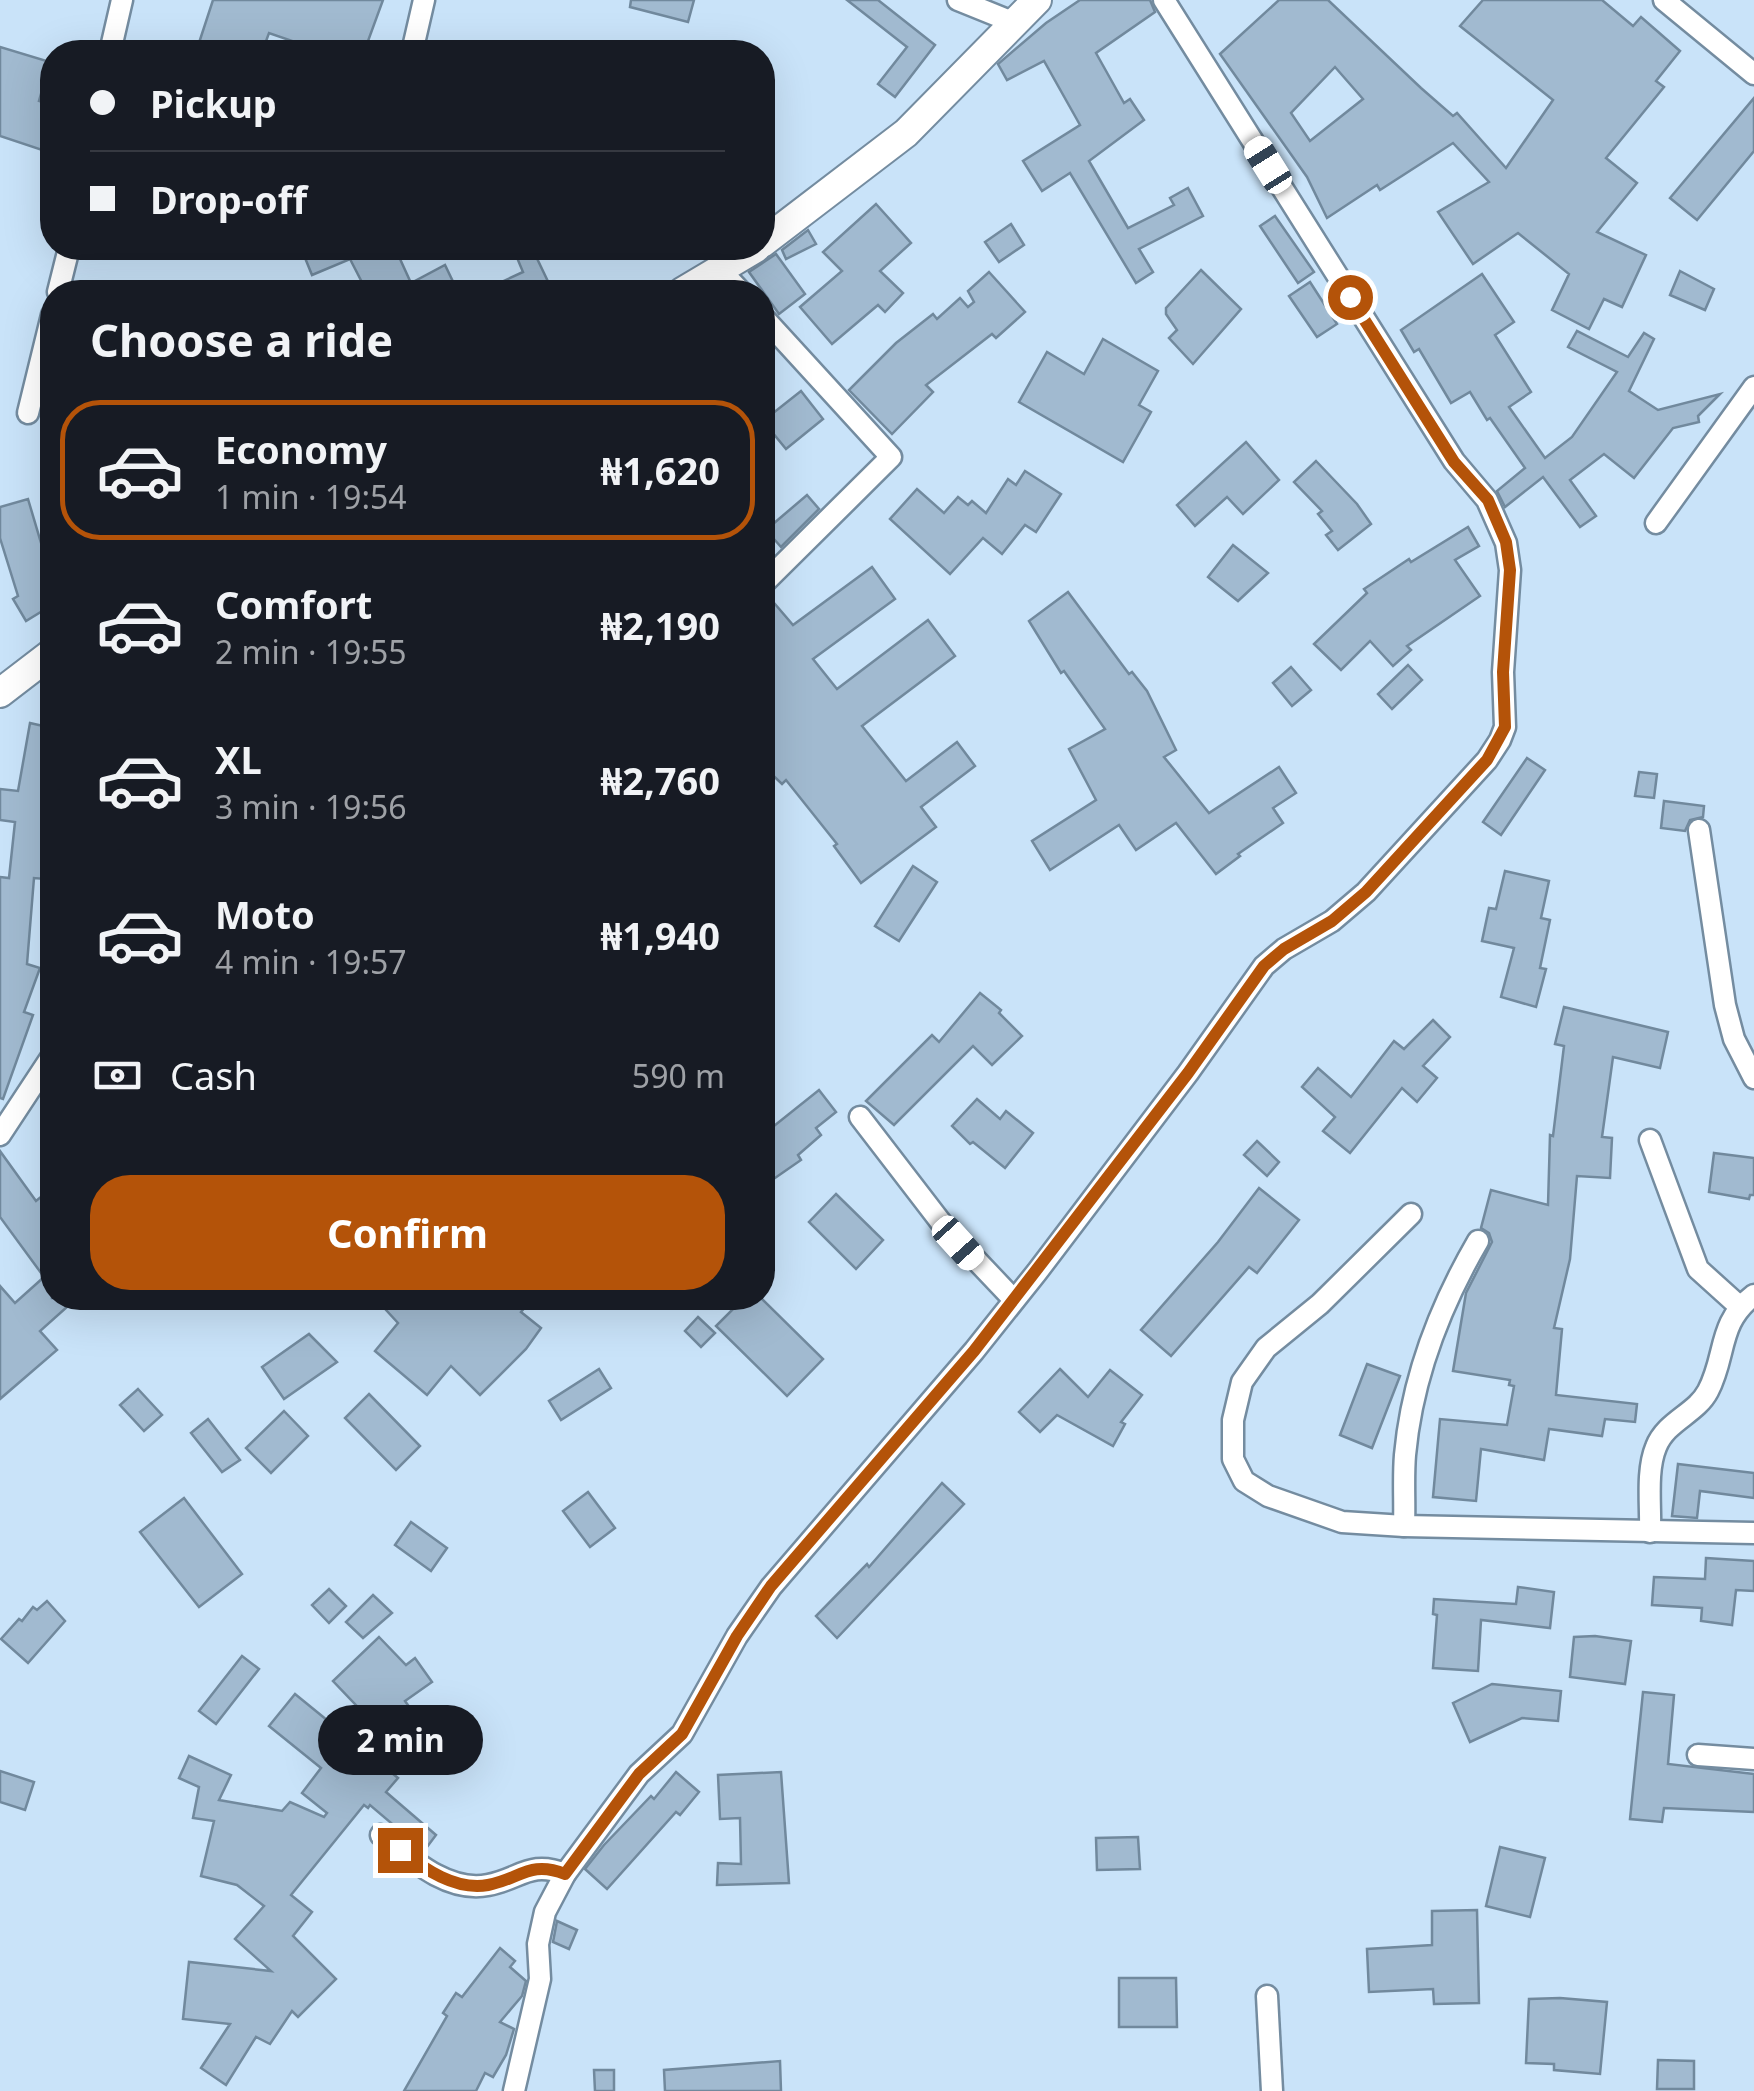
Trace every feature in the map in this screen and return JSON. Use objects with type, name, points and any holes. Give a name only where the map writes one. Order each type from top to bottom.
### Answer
[{"type":"street","points":[[113,40],[122,0]]},
{"type":"street","points":[[415,40],[424,0]]},
{"type":"street","points":[[958,0],[1016,22]]},
{"type":"street","points":[[775,233],[906,134],[1038,0]]},
{"type":"street","points":[[514,2091],[540,1979],[538,1944],[545,1912],[565,1874],[639,1774],[682,1734],[737,1636],[771,1586],[1014,1300],[1188,1073],[1264,966],[1284,949],[1332,921],[1366,892],[1487,760],[1505,727],[1503,672],[1510,570],[1498,521],[1488,500],[1454,462],[1164,0]]},
{"type":"street","points":[[1664,0],[1754,74]]},
{"type":"street","points":[[703,280],[736,260]]},
{"type":"street","points":[[720,270],[730,280]]},
{"type":"street","points":[[775,330],[891,456],[775,572]]},
{"type":"street","points":[[28,413],[40,364]]},
{"type":"street","points":[[1656,523],[1754,387]]},
{"type":"street","points":[[0,693],[40,662]]},
{"type":"street","points":[[1698,830],[1724,1005],[1734,1040],[1754,1078]]},
{"type":"street","points":[[0,1135],[40,1074]]},
{"type":"street","points":[[860,1117],[943,1225],[1014,1300]]},
{"type":"street","points":[[1650,1140],[1684,1240],[1698,1269],[1747,1301],[1728,1322],[1706,1395],[1671,1426],[1655,1448],[1650,1532]]},
{"type":"street","points":[[1411,1214],[1320,1304],[1266,1348],[1242,1382],[1233,1420],[1233,1459],[1244,1481],[1268,1496],[1342,1522],[1754,1533]]},
{"type":"street","points":[[1404,1526],[1405,1458],[1412,1404],[1430,1335],[1478,1241]]},
{"type":"street","points":[[1698,1755],[1754,1759]]},
{"type":"street","points":[[381,1836],[440,1877],[467,1885],[488,1886],[539,1868],[565,1874]]},
{"type":"street","points":[[1266,1996],[1272,2091]]},
{"type":"building","points":[[213,0],[383,0],[368,40],[289,40],[269,33],[266,40],[200,40]]},
{"type":"building","points":[[631,0],[694,0],[688,22],[630,7]]},
{"type":"building","points":[[847,0],[878,0],[935,45],[895,97],[878,84],[907,47]]},
{"type":"building","points":[[1080,0],[1150,0],[1155,12],[1096,53],[1124,103],[1130,99],[1144,120],[1089,161],[1128,228],[1174,205],[1170,198],[1188,188],[1203,216],[1139,249],[1153,272],[1136,283],[1070,173],[1042,191],[1023,161],[1080,125],[1044,61],[1007,80],[998,64]]},
{"type":"building","points":[[1279,0],[1328,0],[1421,88],[1453,116],[1457,113],[1506,168],[1553,100],[1460,26],[1483,0],[1602,0],[1633,26],[1641,17],[1680,51],[1656,81],[1664,87],[1606,158],[1637,183],[1597,232],[1646,255],[1622,307],[1604,299],[1589,329],[1552,310],[1569,274],[1518,233],[1473,264],[1438,212],[1489,182],[1453,143],[1380,190],[1377,185],[1327,218],[1307,177],[1220,54]],"holes":[[[1335,67],[1363,99],[1310,141],[1291,113]]]},
{"type":"building","points":[[0,47],[40,59],[40,149],[0,136]]},
{"type":"building","points":[[1754,98],[1754,151],[1697,220],[1670,198]]},
{"type":"building","points":[[876,204],[911,243],[880,271],[903,293],[885,312],[878,305],[832,344],[800,307],[842,271],[823,252]]},
{"type":"building","points":[[1275,216],[1314,272],[1298,283],[1260,226]]},
{"type":"building","points":[[1011,224],[1024,245],[999,262],[985,242]]},
{"type":"building","points":[[808,230],[816,244],[786,259],[782,250]]},
{"type":"building","points":[[775,255],[805,294],[779,314],[775,308],[775,280],[755,280],[749,272],[767,260],[775,260]]},
{"type":"building","points":[[306,260],[348,260],[312,275]]},
{"type":"building","points":[[351,260],[400,260],[410,280],[361,280]]},
{"type":"building","points":[[518,260],[538,260],[547,280],[506,280],[523,272]]},
{"type":"building","points":[[445,265],[452,280],[417,280]]},
{"type":"building","points":[[1201,270],[1241,309],[1193,364],[1169,338],[1177,330],[1166,308]]},
{"type":"building","points":[[1680,271],[1714,289],[1705,310],[1670,295]]},
{"type":"building","points":[[989,272],[1025,312],[996,338],[992,334],[926,385],[933,392],[892,434],[849,390],[896,343],[933,314],[937,319],[960,298],[968,307],[974,302],[968,291]]},
{"type":"building","points":[[1482,274],[1514,322],[1495,335],[1531,392],[1509,407],[1545,458],[1572,437],[1617,372],[1568,347],[1577,331],[1628,357],[1644,333],[1654,339],[1629,391],[1658,410],[1720,394],[1698,416],[1699,422],[1673,428],[1634,478],[1604,454],[1570,480],[1596,516],[1580,527],[1543,477],[1505,507],[1497,491],[1525,468],[1470,392],[1451,403],[1419,349],[1414,352],[1401,330]]},
{"type":"building","points":[[1310,282],[1337,324],[1317,337],[1289,296]]},
{"type":"building","points":[[1103,339],[1158,371],[1139,405],[1151,412],[1123,462],[1019,402],[1047,352],[1084,374]]},
{"type":"building","points":[[801,391],[823,419],[786,449],[775,436],[775,412]]},
{"type":"building","points":[[1246,442],[1279,480],[1243,514],[1227,497],[1195,526],[1177,505]]},
{"type":"building","points":[[1316,461],[1371,524],[1338,550],[1326,535],[1332,531],[1318,514],[1322,511],[1294,482]]},
{"type":"building","points":[[1025,471],[1061,494],[1036,532],[1025,525],[1002,554],[983,538],[950,574],[890,519],[917,489],[944,513],[958,497],[968,505],[972,501],[986,513],[1008,479],[1016,485]]},
{"type":"building","points":[[807,495],[819,509],[781,547],[775,540],[775,522]]},
{"type":"building","points":[[28,499],[40,539],[40,612],[26,621],[13,599],[18,596],[0,538],[0,507]]},
{"type":"building","points":[[1468,527],[1479,546],[1455,560],[1480,596],[1407,646],[1411,650],[1393,666],[1370,641],[1341,670],[1314,644],[1367,593],[1364,589]]},
{"type":"building","points":[[1233,545],[1268,573],[1238,601],[1208,577]]},
{"type":"building","points":[[872,567],[895,599],[813,659],[837,689],[928,620],[955,656],[862,726],[906,781],[957,742],[975,766],[921,807],[936,827],[861,883],[834,846],[837,844],[786,780],[782,784],[775,777],[775,604],[793,625]]},
{"type":"building","points":[[1068,592],[1129,674],[1132,672],[1147,691],[1176,750],[1164,757],[1209,813],[1279,767],[1296,793],[1273,808],[1283,823],[1216,874],[1176,823],[1136,850],[1119,825],[1050,870],[1032,841],[1096,800],[1069,749],[1105,729],[1064,671],[1061,673],[1029,621]]},
{"type":"building","points":[[1408,665],[1422,680],[1392,709],[1378,694]]},
{"type":"building","points":[[1291,667],[1311,690],[1292,706],[1273,683]]},
{"type":"building","points":[[30,723],[40,725],[40,879],[34,878],[27,964],[40,968],[24,1012],[33,1015],[3,1099],[0,877],[9,878],[15,822],[0,820],[0,789],[18,791]]},
{"type":"building","points":[[1527,758],[1545,770],[1501,835],[1483,822]]},
{"type":"building","points":[[1639,772],[1657,774],[1654,798],[1635,796]]},
{"type":"building","points":[[1664,801],[1704,806],[1703,817],[1690,820],[1685,831],[1661,828]]},
{"type":"building","points":[[913,866],[937,882],[899,941],[875,926]]},
{"type":"building","points":[[1505,871],[1549,881],[1541,918],[1550,920],[1540,968],[1546,969],[1536,1007],[1501,997],[1514,948],[1482,941],[1489,908],[1496,909]]},
{"type":"building","points":[[980,993],[1001,1010],[999,1013],[1022,1036],[992,1065],[973,1046],[894,1125],[866,1101],[932,1035],[939,1042]]},
{"type":"building","points":[[1564,1007],[1668,1032],[1660,1068],[1613,1057],[1602,1137],[1612,1138],[1610,1178],[1577,1176],[1570,1259],[1554,1328],[1562,1329],[1556,1395],[1637,1404],[1635,1422],[1605,1419],[1602,1436],[1549,1429],[1544,1460],[1481,1449],[1476,1501],[1433,1497],[1440,1419],[1507,1425],[1514,1386],[1509,1385],[1510,1380],[1453,1371],[1466,1293],[1492,1242],[1489,1233],[1481,1228],[1491,1190],[1548,1205],[1550,1135],[1553,1136],[1564,1046],[1555,1044]]},
{"type":"building","points":[[1433,1020],[1450,1037],[1423,1066],[1437,1078],[1417,1102],[1402,1088],[1350,1153],[1323,1131],[1335,1117],[1302,1087],[1318,1068],[1351,1097],[1394,1041],[1404,1049]]},
{"type":"building","points":[[819,1090],[836,1112],[816,1128],[821,1135],[798,1155],[801,1160],[775,1178],[775,1125]]},
{"type":"building","points":[[977,1099],[1000,1119],[1006,1111],[1033,1133],[1005,1168],[952,1126]]},
{"type":"building","points":[[1257,1141],[1279,1162],[1267,1176],[1244,1155]]},
{"type":"building","points":[[0,1151],[36,1201],[40,1198],[40,1272],[0,1217]]},
{"type":"building","points":[[1714,1153],[1754,1158],[1754,1195],[1749,1199],[1709,1192]]},
{"type":"building","points":[[1259,1188],[1299,1220],[1257,1273],[1249,1267],[1171,1356],[1141,1330]]},
{"type":"building","points":[[836,1194],[883,1240],[856,1269],[809,1222]]},
{"type":"building","points":[[40,1281],[40,1310],[64,1310],[40,1331],[57,1350],[0,1399],[0,1286],[15,1303]]},
{"type":"building","points":[[386,1310],[523,1310],[541,1328],[526,1349],[480,1395],[451,1366],[427,1395],[375,1351],[398,1323]]},
{"type":"building","points":[[732,1310],[773,1310],[823,1359],[787,1396],[716,1326]]},
{"type":"building","points":[[698,1317],[715,1333],[701,1347],[685,1331]]},
{"type":"building","points":[[309,1334],[337,1362],[284,1399],[262,1367]]},
{"type":"building","points":[[1367,1364],[1400,1376],[1372,1448],[1340,1435]]},
{"type":"building","points":[[599,1369],[611,1388],[561,1420],[549,1401]]},
{"type":"building","points":[[1060,1369],[1088,1397],[1110,1370],[1142,1395],[1121,1422],[1125,1424],[1113,1446],[1057,1415],[1040,1432],[1019,1412]]},
{"type":"building","points":[[138,1389],[162,1415],[144,1431],[120,1405]]},
{"type":"building","points":[[369,1394],[420,1446],[396,1470],[345,1418]]},
{"type":"building","points":[[284,1411],[308,1436],[271,1473],[246,1448]]},
{"type":"building","points":[[208,1419],[240,1460],[222,1472],[191,1433]]},
{"type":"building","points":[[1678,1464],[1754,1473],[1754,1498],[1700,1491],[1697,1518],[1672,1516]]},
{"type":"building","points":[[942,1483],[964,1504],[837,1638],[816,1616],[867,1564],[869,1567]]},
{"type":"building","points":[[588,1492],[615,1528],[590,1547],[563,1511]]},
{"type":"building","points":[[184,1498],[242,1574],[199,1607],[140,1532]]},
{"type":"building","points":[[411,1522],[447,1548],[431,1571],[395,1545]]},
{"type":"building","points":[[1706,1558],[1754,1561],[1754,1591],[1736,1590],[1732,1625],[1701,1621],[1702,1608],[1652,1605],[1654,1577],[1705,1579]]},
{"type":"building","points":[[1518,1587],[1554,1592],[1550,1628],[1481,1620],[1478,1671],[1433,1668],[1437,1615],[1433,1614],[1434,1599],[1516,1604]]},
{"type":"building","points":[[329,1589],[346,1606],[329,1623],[312,1605]]},
{"type":"building","points":[[373,1595],[392,1613],[363,1638],[346,1622]]},
{"type":"building","points":[[47,1601],[65,1621],[28,1663],[1,1639],[33,1607],[37,1610]]},
{"type":"building","points":[[379,1637],[406,1665],[415,1658],[432,1682],[405,1701],[425,1729],[398,1749],[333,1681]]},
{"type":"building","points":[[1574,1637],[1631,1641],[1625,1684],[1570,1677]]},
{"type":"building","points":[[242,1656],[259,1669],[216,1724],[199,1711]]},
{"type":"building","points":[[1492,1684],[1561,1691],[1558,1721],[1522,1718],[1470,1742],[1453,1703]]},
{"type":"building","points":[[1643,1692],[1674,1695],[1668,1764],[1754,1774],[1754,1812],[1664,1808],[1662,1822],[1630,1819]]},
{"type":"building","points":[[295,1694],[398,1778],[386,1792],[436,1835],[424,1851],[370,1805],[364,1805],[291,1895],[312,1912],[293,1936],[336,1979],[298,2017],[292,2011],[270,2044],[256,2037],[226,2085],[201,2068],[230,2024],[183,2019],[189,1962],[271,1971],[235,1939],[264,1906],[237,1885],[201,1876],[214,1821],[193,1818],[199,1787],[179,1778],[189,1756],[231,1775],[219,1800],[282,1811],[290,1802],[324,1817],[327,1813],[302,1793],[321,1768],[269,1726]]},
{"type":"building","points":[[0,1771],[34,1782],[25,1810],[0,1802]]},
{"type":"building","points":[[676,1772],[699,1792],[607,1889],[585,1869]]},
{"type":"building","points":[[781,1772],[789,1883],[717,1885],[718,1863],[741,1864],[740,1818],[720,1819],[718,1775]]},
{"type":"building","points":[[1138,1837],[1140,1869],[1097,1870],[1096,1838]]},
{"type":"building","points":[[1500,1847],[1545,1858],[1530,1917],[1486,1906]]},
{"type":"building","points":[[1477,1910],[1479,2003],[1434,2004],[1433,1989],[1369,1992],[1367,1949],[1432,1945],[1432,1911]]},
{"type":"building","points":[[557,1921],[577,1930],[569,1949],[553,1942]]},
{"type":"building","points":[[500,1948],[515,1961],[510,1967],[526,1981],[522,1996],[500,2022],[514,2029],[506,2055],[493,2077],[485,2073],[476,2091],[404,2091],[456,1993],[462,1997]]},
{"type":"building","points":[[1119,1978],[1176,1978],[1177,2027],[1119,2027]]},
{"type":"building","points":[[1529,1999],[1607,2002],[1600,2074],[1554,2070],[1554,2064],[1526,2063]]},
{"type":"building","points":[[1658,2060],[1694,2061],[1694,2089],[1657,2089]]},
{"type":"building","points":[[780,2061],[781,2091],[665,2091],[664,2070]]},
{"type":"building","points":[[594,2070],[614,2070],[614,2091],[595,2091]]},
{"type":"route","points":[[400,1850],[440,1877],[467,1885],[488,1886],[539,1868],[565,1874],[639,1774],[682,1734],[737,1636],[771,1586],[1037,1272],[1264,966],[1284,949],[1332,921],[1366,892],[1487,760],[1500,740],[1505,727],[1503,672],[1510,570],[1506,542],[1488,500],[1454,462],[1350,297]]}]
